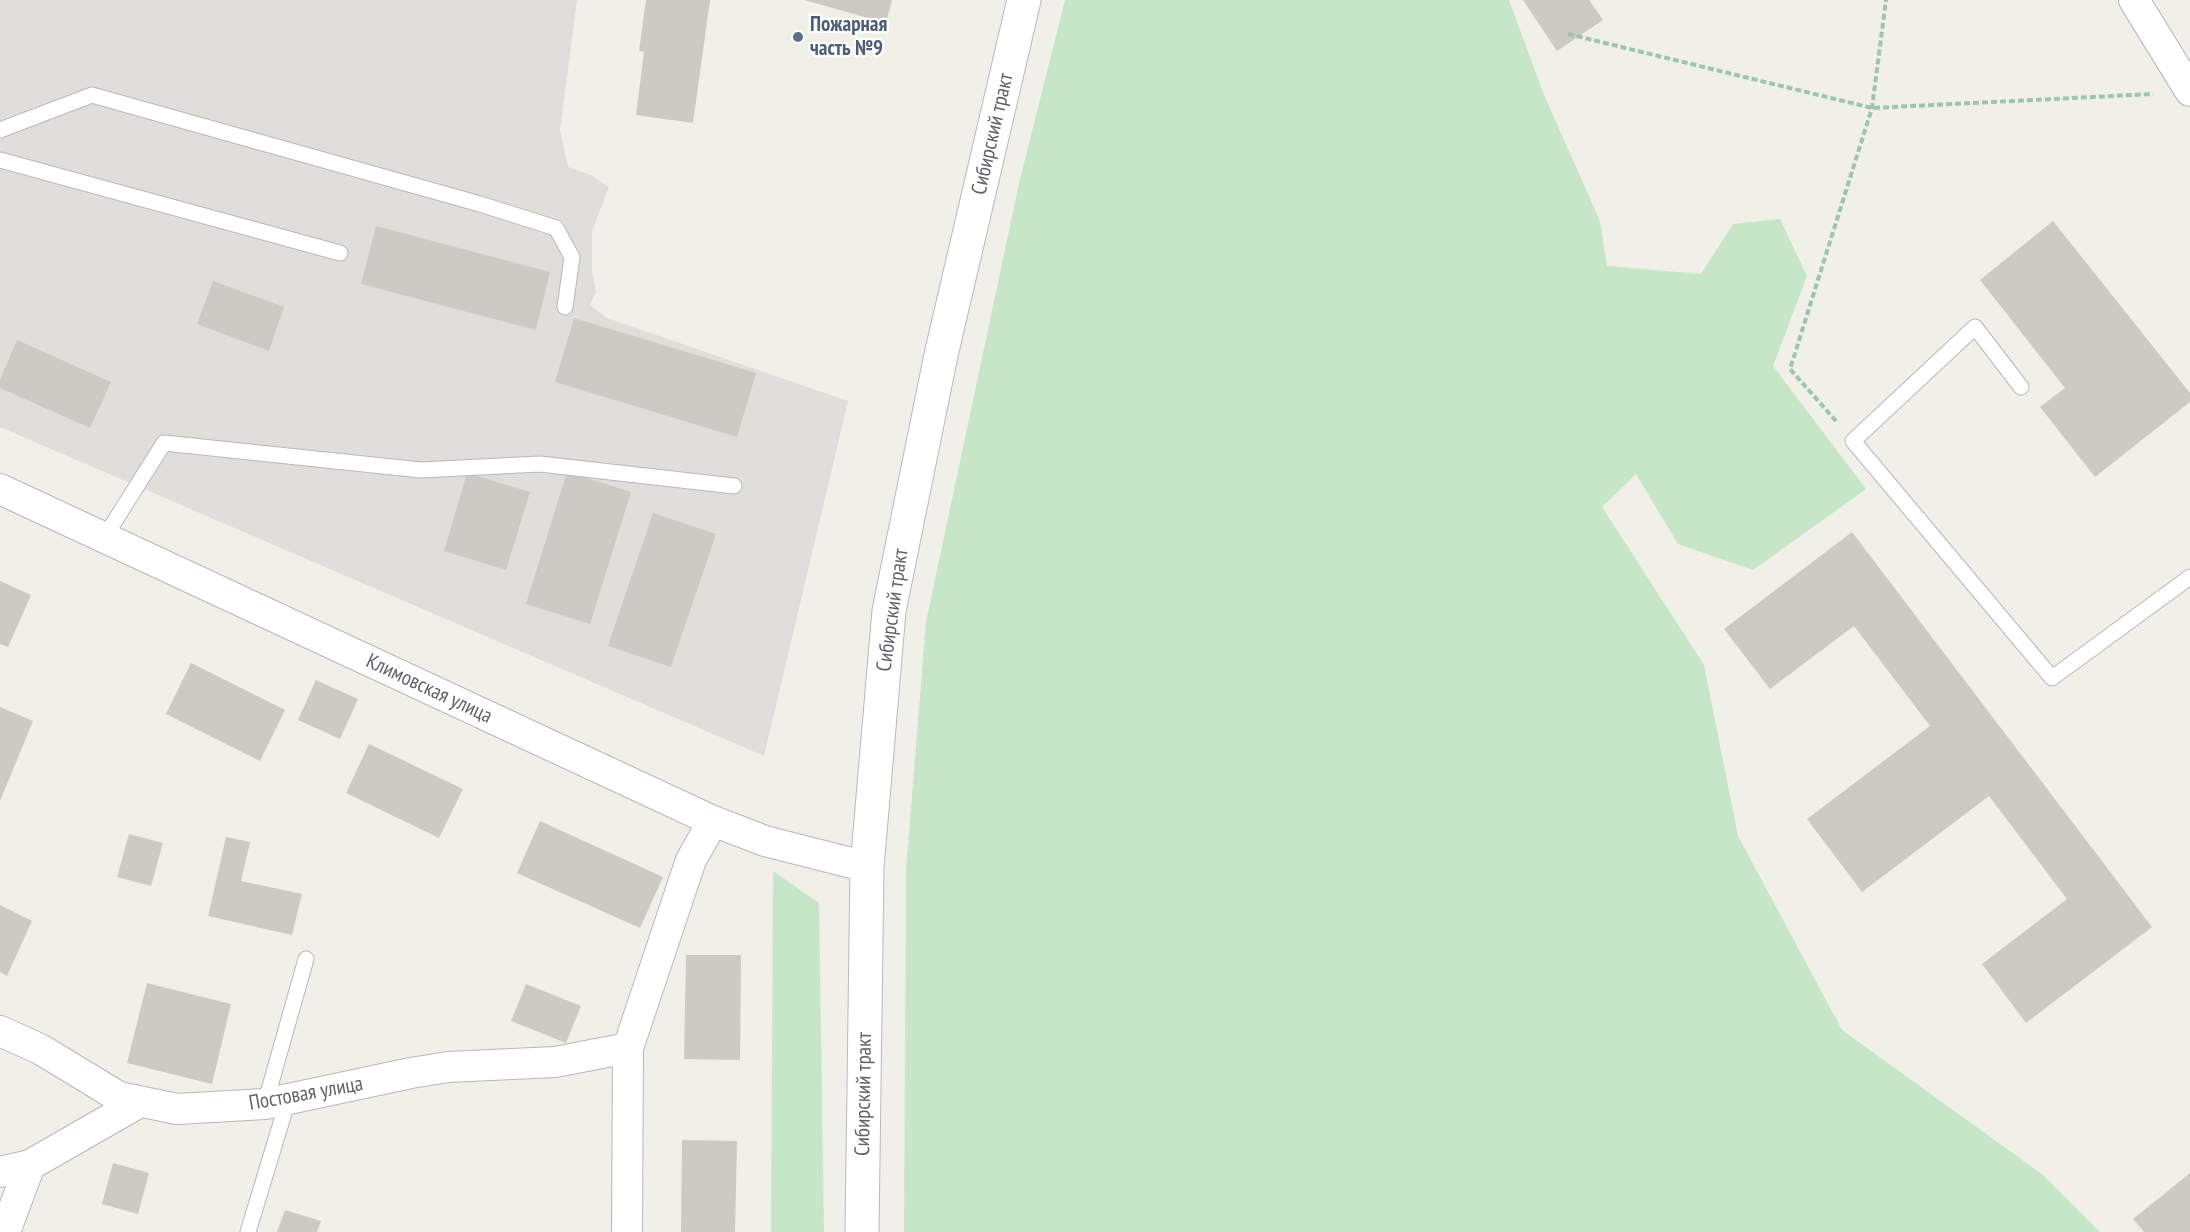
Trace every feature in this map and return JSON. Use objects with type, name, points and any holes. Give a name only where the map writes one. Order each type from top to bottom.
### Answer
[{"type":"main road","name":"Сибирский тракт","points":[[862,1232],[867,867],[889,611],[940,355],[1024,0]]},
{"type":"street","points":[[2134,0],[2190,91]]},
{"type":"street","name":"Климовская улица","points":[[0,489],[713,821],[765,841],[867,867]]},
{"type":"street","points":[[627,1232],[628,1047],[691,860],[713,821]]},
{"type":"street","name":"Постовая улица","points":[[0,1031],[40,1049],[98,1086],[138,1103],[177,1109],[276,1102],[439,1069],[555,1062],[628,1047]]},
{"type":"street","points":[[0,1172],[30,1165],[138,1103]]},
{"type":"street","points":[[5,1232],[30,1165]]},
{"type":"lane","points":[[0,130],[92,95],[480,204],[555,228],[572,257],[565,307]]},
{"type":"lane","points":[[0,160],[340,253]]},
{"type":"lane","points":[[2021,387],[1975,327],[1853,441],[2052,678],[2190,577]]},
{"type":"lane","points":[[104,538],[164,443],[421,470],[540,464],[734,486]]},
{"type":"lane","points":[[248,1232],[306,959]]},
{"type":"path","points":[[1853,441],[1790,369],[1872,108],[1886,0]]},
{"type":"path","points":[[1568,34],[1872,108],[2155,94]]},
{"type":"shaded area","points":[[0,0],[577,0],[560,130],[568,167],[591,175],[609,187],[592,231],[592,272],[596,292],[590,305],[607,318],[848,401],[764,756],[0,427]]},
{"type":"green space","points":[[1065,0],[1509,0],[1544,95],[1600,221],[1607,266],[1701,274],[1733,224],[1780,219],[1807,276],[1773,366],[1866,489],[1753,570],[1678,544],[1636,474],[1602,507],[1704,665],[1738,836],[1842,1030],[2043,1175],[2100,1232],[904,1232],[906,871],[926,622],[1020,179]]},
{"type":"green space","points":[[773,871],[819,903],[824,1232],[771,1232]]},
{"type":"building","points":[[646,0],[710,0],[693,123],[636,115],[644,52],[639,51]]},
{"type":"building","points":[[804,0],[892,0],[886,23]]},
{"type":"building","points":[[1523,0],[1589,0],[1603,20],[1557,51]]},
{"type":"building","points":[[2053,221],[2190,393],[2190,402],[2095,477],[2040,407],[2065,388],[1980,280]]},
{"type":"building","points":[[376,226],[550,272],[536,330],[361,284]]},
{"type":"building","points":[[213,281],[284,307],[269,351],[197,324]]},
{"type":"building","points":[[574,318],[756,373],[737,437],[555,382]]},
{"type":"building","points":[[17,340],[111,382],[90,428],[0,388],[0,380]]},
{"type":"building","points":[[567,472],[631,492],[590,624],[526,604]]},
{"type":"building","points":[[467,473],[530,492],[506,570],[444,551]]},
{"type":"building","points":[[653,513],[716,534],[671,667],[608,646]]},
{"type":"building","points":[[1852,532],[2152,927],[2026,1023],[1982,964],[2067,899],[1989,796],[1862,892],[1807,819],[1930,726],[1854,626],[1770,689],[1724,629]]},
{"type":"building","points":[[0,581],[31,595],[8,647],[0,644]]},
{"type":"building","points":[[191,663],[285,710],[260,761],[166,714]]},
{"type":"building","points":[[316,680],[358,699],[340,739],[298,720]]},
{"type":"building","points":[[0,707],[33,721],[0,801]]},
{"type":"building","points":[[369,744],[463,789],[439,838],[346,793]]},
{"type":"building","points":[[540,821],[663,877],[640,928],[517,873]]},
{"type":"building","points":[[129,834],[163,843],[151,886],[117,877]]},
{"type":"building","points":[[226,837],[250,842],[241,881],[302,894],[292,935],[208,916]]},
{"type":"building","points":[[0,905],[32,921],[7,976],[0,972]]},
{"type":"building","points":[[686,955],[741,955],[740,1060],[684,1059]]},
{"type":"building","points":[[147,983],[231,1004],[212,1084],[127,1063]]},
{"type":"building","points":[[526,984],[581,1006],[566,1043],[511,1021]]},
{"type":"building","points":[[682,1140],[737,1141],[735,1232],[681,1232]]},
{"type":"building","points":[[113,1163],[149,1173],[138,1214],[102,1204]]},
{"type":"building","points":[[2190,1173],[2190,1232],[2144,1232],[2133,1219]]},
{"type":"building","points":[[285,1210],[321,1221],[317,1232],[277,1232]]},
{"type":"place","name":"Пожарная часть №9","points":[[798,37]]}]
